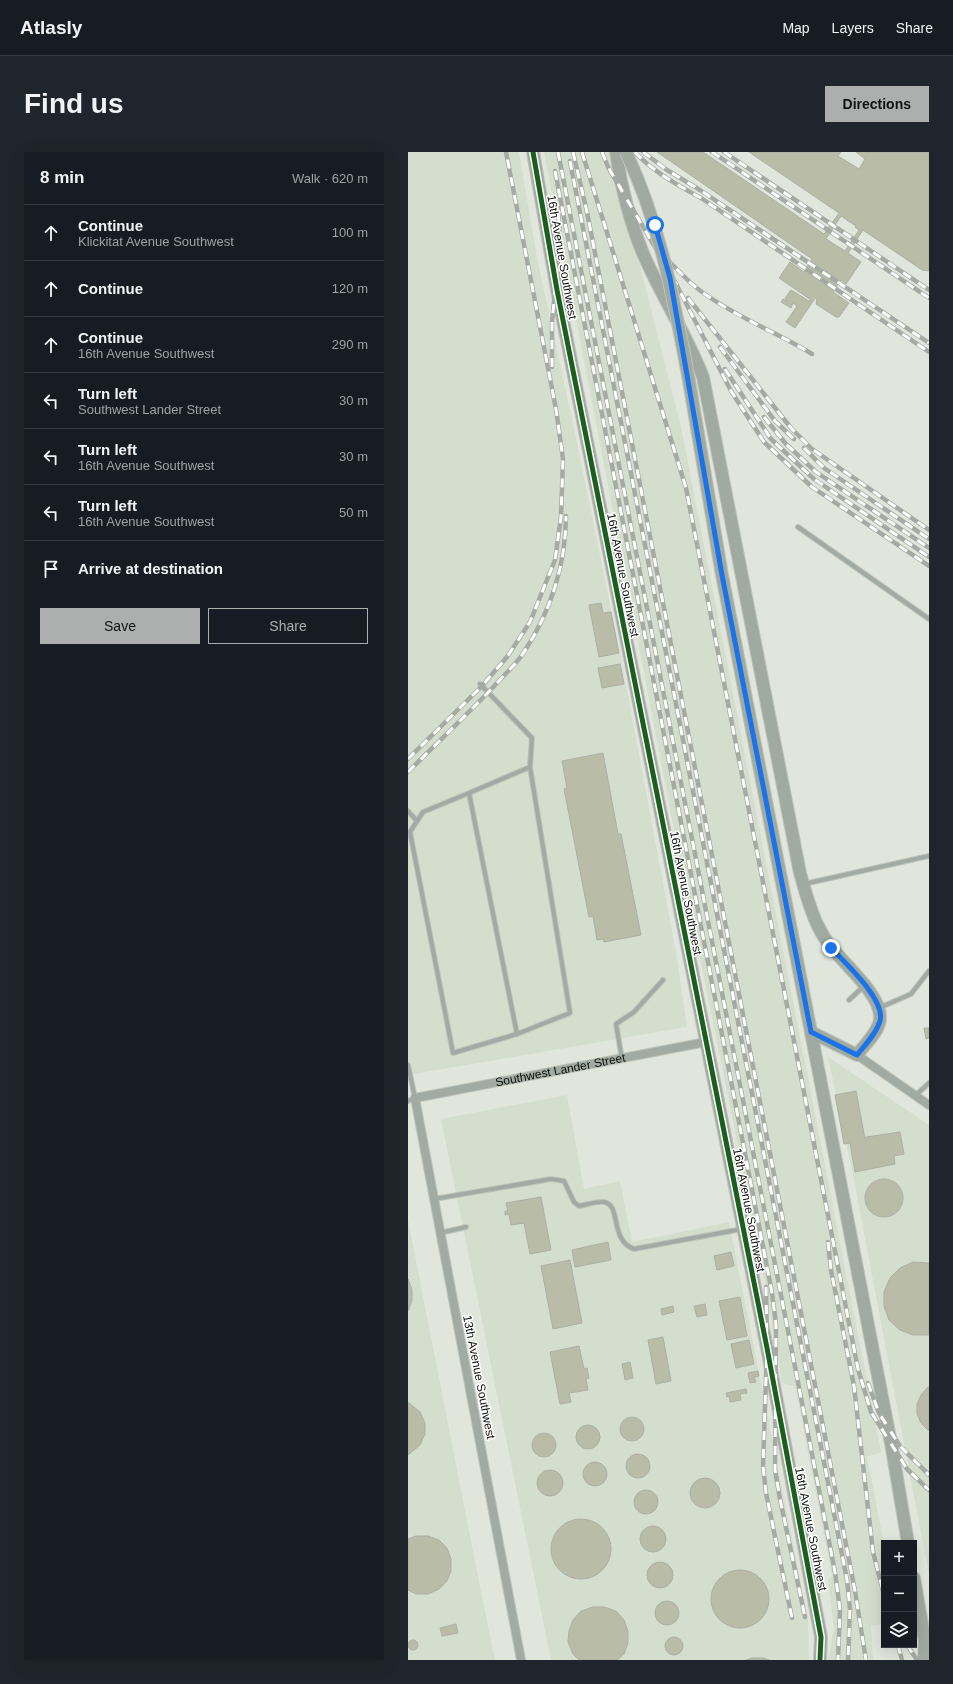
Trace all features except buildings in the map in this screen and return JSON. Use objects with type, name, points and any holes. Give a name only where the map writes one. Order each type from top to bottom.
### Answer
[{"type":"street","name":"16th Avenue Southwest","points":[[533,152],[559,297],[767,1348],[821,1637],[820,1660]]},
{"type":"street","points":[[616,152],[630,220],[640,247],[693,351],[703,377],[804,884],[818,925],[831,948],[873,994],[879,1008],[880,1020],[877,1029],[857,1055]]},
{"type":"street","points":[[626,152],[638,177],[655,225],[670,278],[722,575],[891,1443],[907,1540]]},
{"type":"street","points":[[811,1032],[857,1055],[929,1105]]},
{"type":"street","name":"Southwest Lander Street","points":[[411,1100],[706,1042]]},
{"type":"street","name":"13th Avenue Southwest","points":[[411,1100],[434,1199],[521,1660]]},
{"type":"street","points":[[917,1611],[918,1622],[925,1640],[924,1660]]},
{"type":"lane","points":[[798,527],[929,619]]},
{"type":"lane","points":[[480,684],[532,738],[530,767],[570,1013],[517,1034],[454,1053],[410,832],[423,812],[469,794],[530,767]]},
{"type":"lane","points":[[469,794],[517,1034]]},
{"type":"lane","points":[[408,811],[417,821]]},
{"type":"lane","points":[[804,884],[929,856]]},
{"type":"lane","points":[[879,1008],[911,994],[929,971]]},
{"type":"lane","points":[[622,1059],[616,1024],[634,1012],[663,980]]},
{"type":"lane","points":[[849,1000],[865,986]]},
{"type":"lane","points":[[408,1066],[411,1100]]},
{"type":"lane","points":[[916,1095],[929,1083]]},
{"type":"lane","points":[[434,1199],[551,1179],[564,1181],[574,1202],[579,1206],[604,1202],[611,1206],[616,1217],[619,1237],[626,1246],[634,1249],[743,1229]]},
{"type":"lane","points":[[440,1233],[466,1227]]},
{"type":"shaded area","points":[[408,152],[519,152],[537,258],[621,658],[677,958],[687,1027],[408,1075]]},
{"type":"shaded area","points":[[544,152],[611,152],[681,427],[881,1452],[867,1457],[883,1540],[881,1540],[881,1624],[871,1626],[873,1660],[828,1660],[834,1629],[828,1580],[832,1576],[795,1386],[782,1383],[760,1255],[672,819]]},
{"type":"shaded area","points":[[828,1057],[929,1125],[929,1575],[853,1175]]},
{"type":"shaded area","points":[[567,1095],[584,1189],[620,1181],[632,1242],[729,1222],[808,1619],[809,1660],[551,1660],[441,1119]]},
{"type":"shaded area","points":[[408,1220],[481,1592],[495,1660],[408,1660]]},
{"type":"railway","points":[[408,759],[481,687],[507,657],[530,622],[555,560],[561,517],[563,459],[556,409],[506,152]]},
{"type":"railway","points":[[558,152],[835,1572],[840,1610],[838,1660]]},
{"type":"railway","points":[[573,152],[587,212],[855,1591],[866,1660]]},
{"type":"railway","points":[[582,152],[686,488],[858,1369],[871,1412],[907,1469],[929,1490]]},
{"type":"railway","points":[[602,152],[608,167],[672,276],[731,391],[764,442],[812,487],[929,566]]},
{"type":"railway","points":[[635,152],[658,172],[701,198],[929,352]]},
{"type":"railway","points":[[643,152],[667,170],[700,190],[929,343]]},
{"type":"railway","points":[[712,152],[929,298]]},
{"type":"railway","points":[[724,152],[929,290]]},
{"type":"railway","points":[[570,161],[847,1580],[850,1609],[848,1660]]},
{"type":"railway","points":[[555,171],[772,1293],[776,1324],[775,1470],[805,1617]]},
{"type":"railway","points":[[552,367],[552,322],[560,240],[558,208]]},
{"type":"railway","points":[[664,256],[692,284],[715,301],[812,354]]},
{"type":"railway","points":[[688,298],[791,428],[812,449],[929,530]]},
{"type":"railway","points":[[720,347],[775,421],[794,439]]},
{"type":"railway","points":[[725,369],[771,439],[814,479],[929,557]]},
{"type":"railway","points":[[764,417],[786,444],[816,472],[929,548]]},
{"type":"railway","points":[[804,448],[824,468],[929,539]]},
{"type":"railway","points":[[408,772],[510,669],[522,655],[532,639],[548,606],[559,571],[563,553],[566,516]]},
{"type":"railway","points":[[828,1242],[831,1270],[854,1386],[873,1552],[881,1583]]},
{"type":"railway","points":[[766,1287],[767,1348],[763,1466],[766,1493],[792,1618]]},
{"type":"railway","points":[[868,1383],[879,1413],[900,1446],[929,1475]]},
{"type":"railway","points":[[899,1648],[902,1660]]},
{"type":"railway","points":[[909,1648],[917,1660]]},
{"type":"cycle path","points":[[533,152],[557,290],[767,1348],[821,1637],[820,1660]]},
{"type":"route","points":[[655,225],[670,278],[722,575],[811,1032],[857,1055],[877,1029],[880,1020],[879,1008],[873,994],[831,948]]}]
